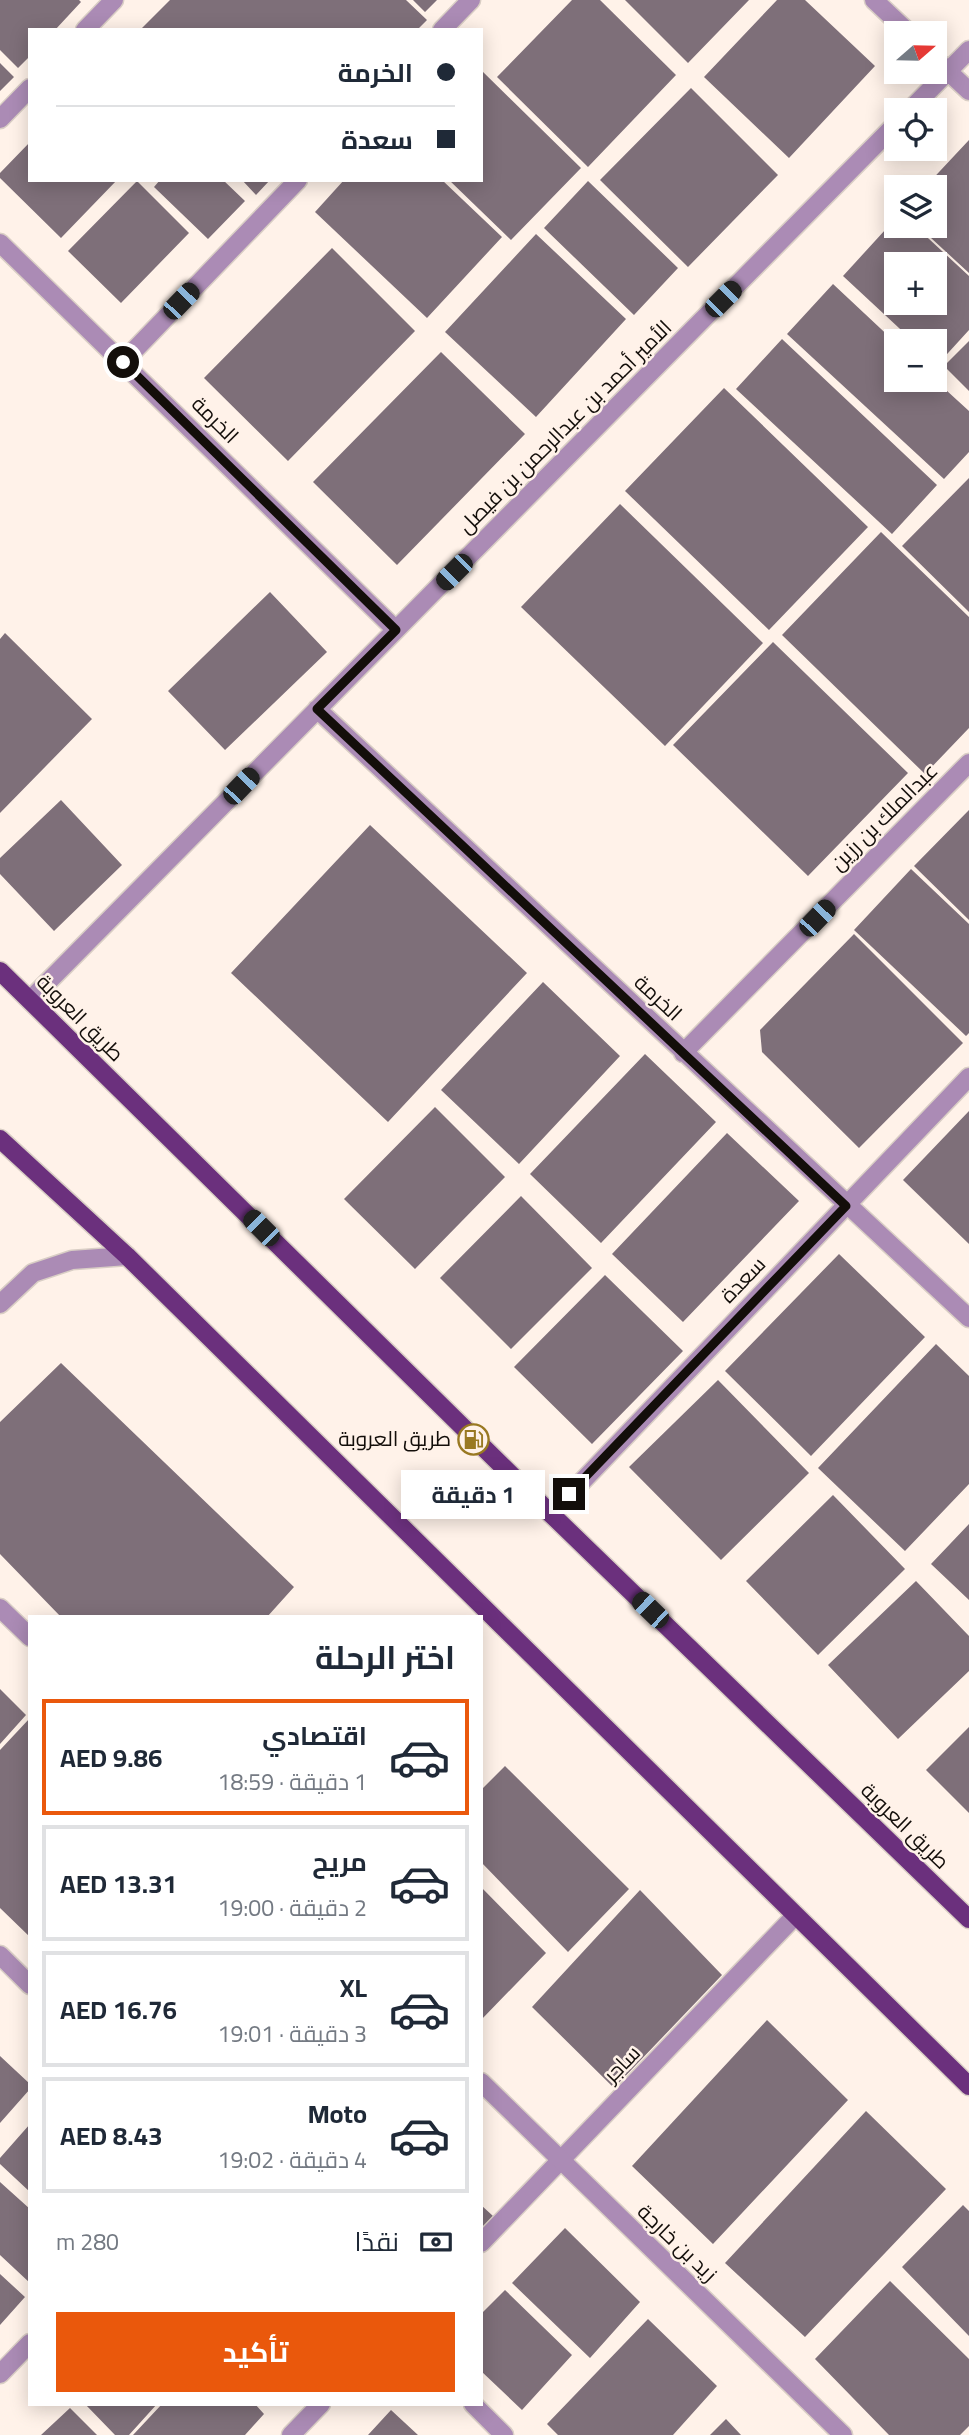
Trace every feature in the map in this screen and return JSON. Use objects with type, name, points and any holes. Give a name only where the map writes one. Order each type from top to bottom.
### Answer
[{"type":"main road","name":"طريق العروبة","points":[[0,971],[551,1514],[969,1919]]},
{"type":"main road","points":[[0,1139],[127,1256],[969,2086]]},
{"type":"street","points":[[87,28],[114,0]]},
{"type":"street","points":[[444,28],[471,0]]},
{"type":"street","points":[[874,0],[896,21]]},
{"type":"street","points":[[922,98],[969,50]]},
{"type":"street","points":[[948,71],[969,91]]},
{"type":"street","points":[[0,118],[28,90]]},
{"type":"street","name":"الأمير أحمد بن عبدالرحمن بن فيصل","points":[[30,1000],[884,136]]},
{"type":"street","points":[[123,362],[296,182]]},
{"type":"street","name":"الخرمة","points":[[0,243],[396,630]]},
{"type":"street","name":"الخرمة","points":[[317,709],[846,1206],[969,1318]]},
{"type":"street","name":"عبدالملك بن رزين","points":[[683,1053],[969,763]]},
{"type":"street","name":"سعدة","points":[[551,1514],[969,1077]]},
{"type":"street","points":[[0,1304],[33,1273],[72,1261],[127,1256]]},
{"type":"street","points":[[0,1608],[28,1635]]},
{"type":"street","name":"ساجر","points":[[483,2241],[795,1916]]},
{"type":"street","points":[[0,1955],[28,1982]]},
{"type":"street","name":"زيد بن خارجة","points":[[483,2084],[843,2435]]},
{"type":"street","points":[[0,2374],[28,2345]]},
{"type":"street","points":[[291,2435],[319,2406]]},
{"type":"street","points":[[475,2406],[504,2435]]},
{"type":"building","points":[[0,0],[81,2],[57,28],[28,28],[28,58],[18,68],[0,50]]},
{"type":"building","points":[[170,0],[406,0],[427,20],[419,28],[142,28]]},
{"type":"building","points":[[413,0],[437,0],[425,12]]},
{"type":"building","points":[[572,0],[600,0],[676,75],[588,167],[497,77]]},
{"type":"building","points":[[625,0],[749,0],[688,63]]},
{"type":"building","points":[[777,0],[805,0],[875,66],[789,158],[704,77]]},
{"type":"building","points":[[0,63],[14,77],[0,91]]},
{"type":"building","points":[[483,72],[581,168],[511,240],[451,182],[483,182]]},
{"type":"building","points":[[691,88],[778,175],[688,267],[600,180]]},
{"type":"building","points":[[969,140],[969,273],[931,238],[947,238],[947,175],[936,175]]},
{"type":"building","points":[[28,144],[28,182],[115,182],[61,238],[0,178],[0,173]]},
{"type":"building","points":[[588,181],[678,268],[634,315],[544,228]]},
{"type":"building","points":[[136,182],[189,233],[121,303],[68,251]]},
{"type":"building","points":[[158,182],[225,182],[245,201],[208,239],[154,187]]},
{"type":"building","points":[[244,182],[268,182],[256,195]]},
{"type":"building","points":[[342,182],[444,182],[502,237],[427,318],[315,212]]},
{"type":"building","points":[[884,231],[884,238],[928,238],[943,252],[884,252],[884,314],[843,276]]},
{"type":"building","points":[[536,234],[626,319],[536,417],[445,332]]},
{"type":"building","points":[[332,248],[415,331],[288,461],[204,378]]},
{"type":"building","points":[[947,256],[969,276],[969,330],[947,354],[947,329],[900,329],[885,315],[947,315]]},
{"type":"building","points":[[833,284],[884,332],[884,392],[947,391],[969,411],[969,452],[944,479],[787,334]]},
{"type":"building","points":[[782,339],[937,485],[892,534],[736,389]]},
{"type":"building","points":[[969,341],[969,391],[947,369],[947,363]]},
{"type":"building","points":[[441,352],[525,434],[397,565],[313,482]]},
{"type":"building","points":[[724,388],[868,527],[769,630],[625,491]]},
{"type":"building","points":[[969,478],[969,612],[902,546]]},
{"type":"building","points":[[620,504],[763,643],[665,746],[521,607]]},
{"type":"building","points":[[881,532],[969,617],[969,728],[925,774],[782,635]]},
{"type":"building","points":[[270,592],[327,652],[225,750],[168,691]]},
{"type":"building","points":[[5,633],[92,719],[0,813],[0,639]]},
{"type":"building","points":[[773,642],[908,773],[808,876],[673,745]]},
{"type":"building","points":[[61,800],[122,865],[54,931],[0,874],[0,858]]},
{"type":"building","points":[[969,810],[969,920],[914,866]]},
{"type":"building","points":[[370,825],[527,973],[388,1122],[231,973]]},
{"type":"building","points":[[911,869],[969,924],[969,1033],[966,1036],[854,930]]},
{"type":"building","points":[[854,934],[963,1043],[859,1148],[762,1052],[760,1030]]},
{"type":"building","points":[[543,982],[620,1056],[519,1164],[441,1090]]},
{"type":"building","points":[[645,1054],[716,1122],[601,1243],[530,1174]]},
{"type":"building","points":[[435,1107],[505,1177],[415,1269],[344,1199]]},
{"type":"building","points":[[969,1111],[969,1244],[903,1180]]},
{"type":"building","points":[[727,1133],[799,1201],[683,1322],[612,1254]]},
{"type":"building","points":[[521,1196],[592,1268],[511,1349],[440,1278]]},
{"type":"building","points":[[839,1254],[925,1337],[811,1456],[725,1371]]},
{"type":"building","points":[[605,1275],[683,1351],[592,1444],[514,1367]]},
{"type":"building","points":[[936,1344],[969,1376],[969,1484],[905,1551],[818,1468]]},
{"type":"building","points":[[61,1363],[294,1587],[269,1615],[59,1615],[0,1554],[0,1422]]},
{"type":"building","points":[[718,1380],[809,1473],[721,1560],[629,1467]]},
{"type":"building","points":[[833,1495],[905,1569],[818,1655],[746,1581]]},
{"type":"building","points":[[969,1524],[969,1600],[931,1564]]},
{"type":"building","points":[[916,1581],[969,1636],[969,1671],[898,1739],[828,1665]]},
{"type":"building","points":[[0,1689],[26,1715],[0,1744]]},
{"type":"building","points":[[28,1720],[28,1935],[0,1908],[0,1750]]},
{"type":"building","points":[[969,1727],[969,1813],[926,1770]]},
{"type":"building","points":[[505,1766],[629,1889],[568,1952],[483,1864],[483,1788]]},
{"type":"building","points":[[483,1889],[546,1953],[483,2018]]},
{"type":"building","points":[[640,1890],[722,1975],[614,2088],[532,2007]]},
{"type":"building","points":[[767,2020],[848,2100],[713,2244],[632,2166]]},
{"type":"building","points":[[0,2056],[28,2082],[28,2091],[0,2123]]},
{"type":"building","points":[[866,2111],[946,2189],[805,2337],[725,2263]]},
{"type":"building","points":[[28,2126],[28,2190],[0,2164],[0,2158]]},
{"type":"building","points":[[0,2182],[28,2207],[28,2281],[0,2255]]},
{"type":"building","points":[[963,2205],[969,2211],[969,2336],[902,2267]]},
{"type":"building","points":[[483,2207],[493,2216],[483,2227]]},
{"type":"building","points":[[565,2228],[640,2302],[590,2358],[512,2283]]},
{"type":"building","points":[[0,2274],[25,2297],[0,2325]]},
{"type":"building","points":[[890,2281],[969,2359],[969,2426],[960,2435],[889,2435],[815,2359]]},
{"type":"building","points":[[505,2290],[572,2355],[522,2410],[483,2373],[483,2312]]},
{"type":"building","points":[[648,2319],[717,2386],[673,2435],[558,2435],[547,2424]]},
{"type":"building","points":[[87,2406],[155,2406],[129,2435],[115,2435]]},
{"type":"building","points":[[160,2406],[257,2406],[264,2414],[245,2435],[133,2435]]},
{"type":"building","points":[[70,2408],[97,2435],[41,2435]]},
{"type":"building","points":[[391,2410],[418,2435],[368,2435]]},
{"type":"building","points":[[726,2419],[741,2435],[710,2435]]},
{"type":"place","name":"طريق العروبة","points":[[474,1439]]},
{"type":"route","points":[[123,362],[396,630],[317,709],[846,1206],[569,1494]]}]
